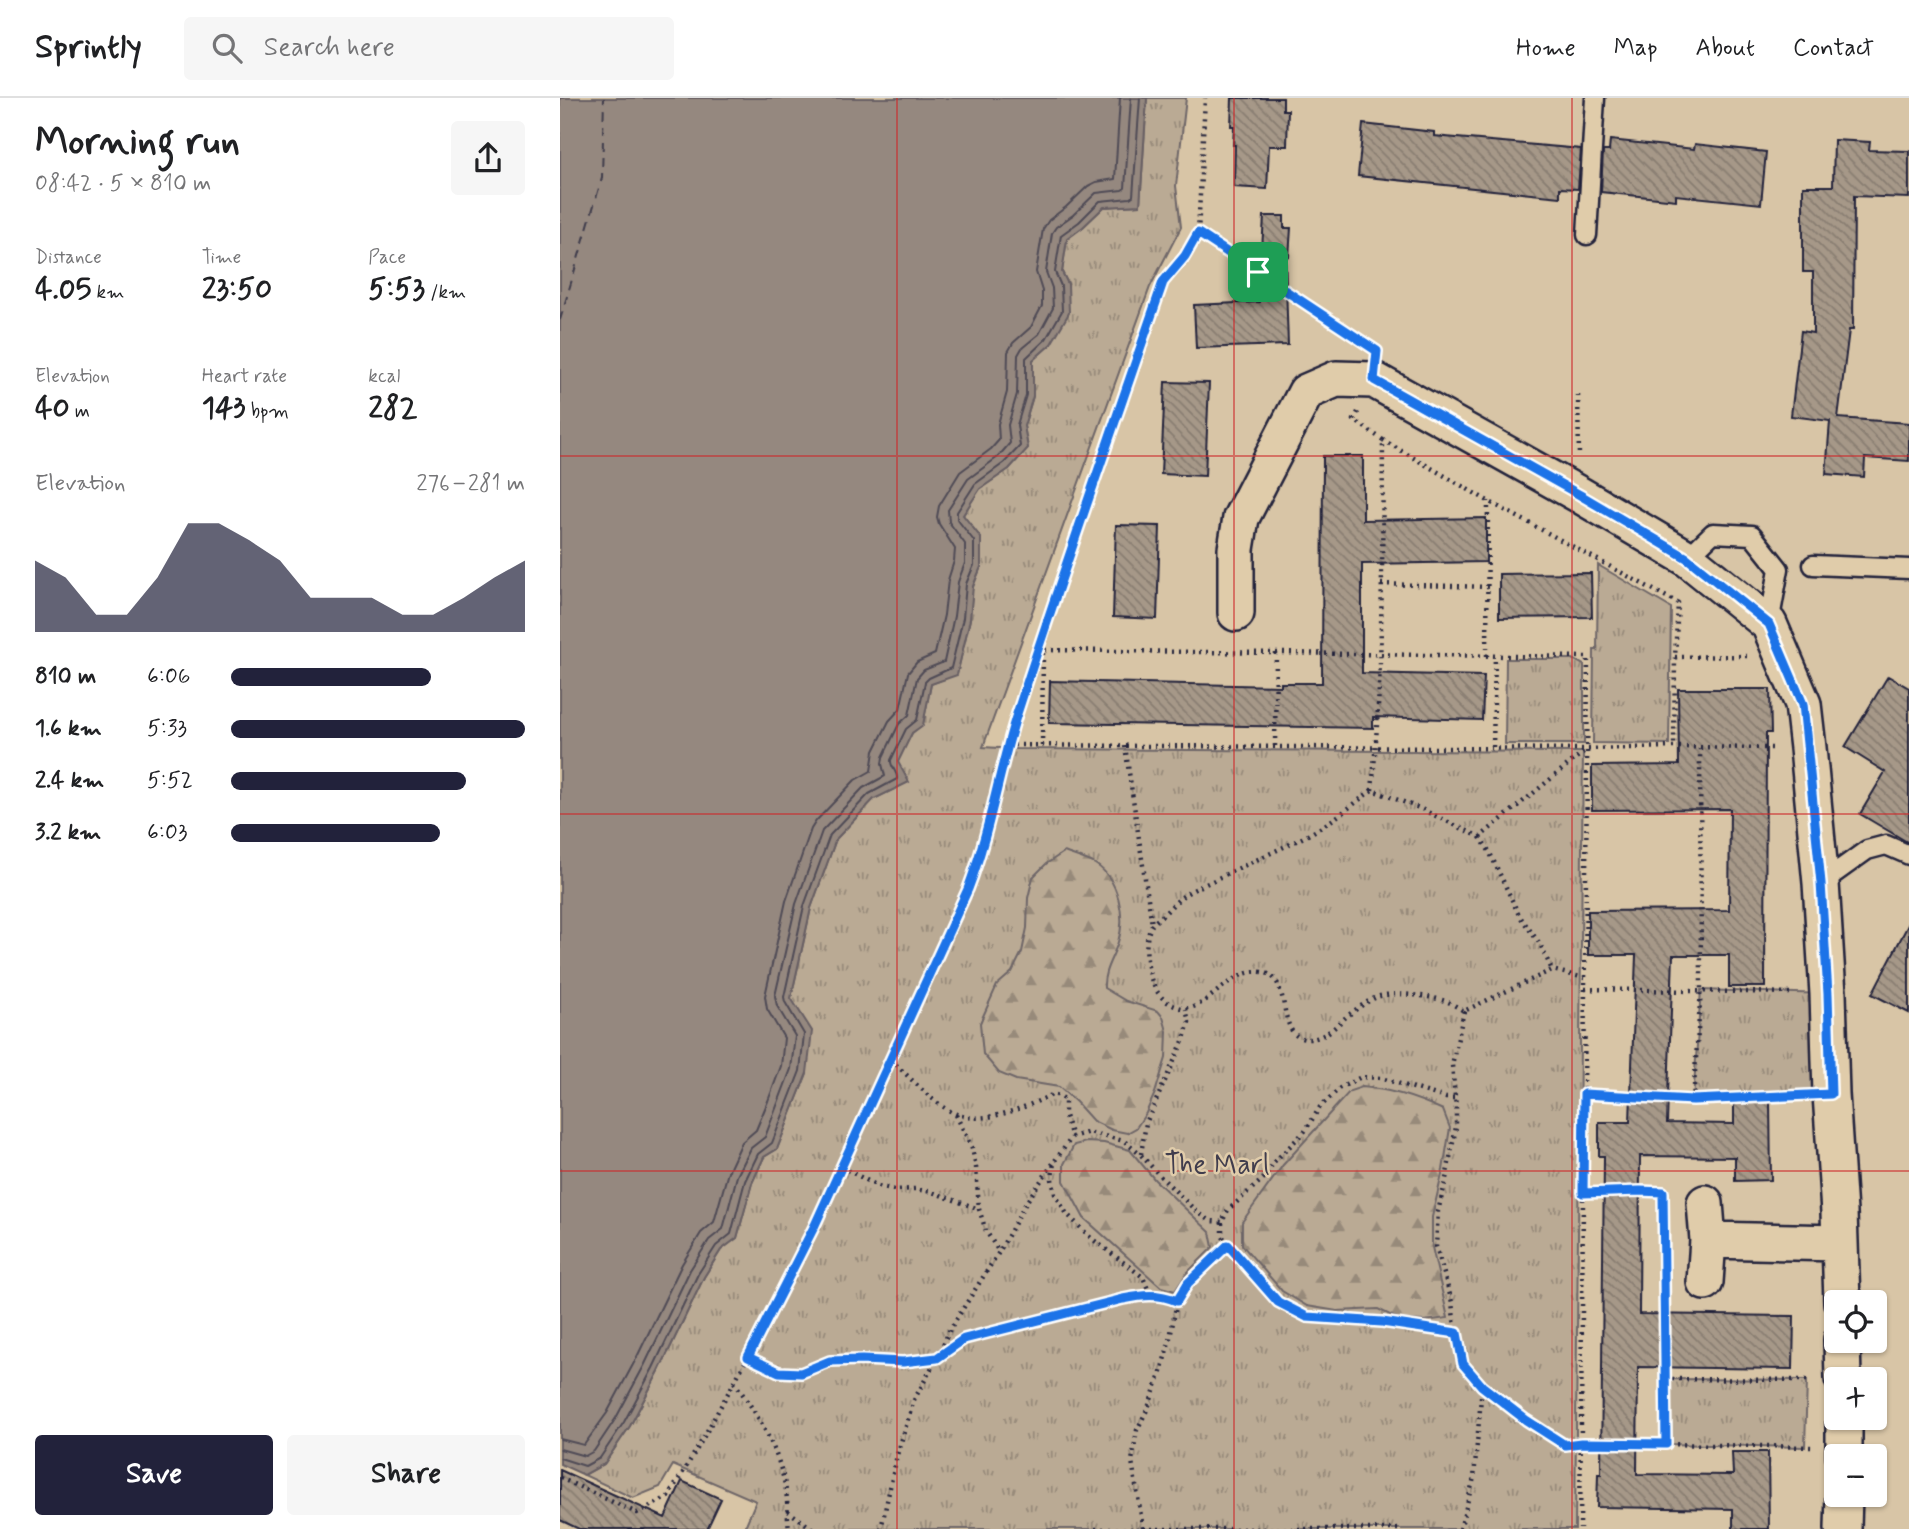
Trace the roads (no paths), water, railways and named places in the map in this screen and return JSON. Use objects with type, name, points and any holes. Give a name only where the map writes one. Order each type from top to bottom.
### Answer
[{"type":"street","points":[[1236,613],[1236,549],[1241,518],[1306,392],[1336,379],[1374,380],[1580,495],[1687,558],[1769,624],[1803,704],[1808,747],[1828,994],[1842,1290]]},
{"type":"street","points":[[1705,1203],[1708,1240],[1705,1282]]},
{"type":"street","points":[[1708,1240],[1840,1243]]},
{"type":"street","points":[[1843,1529],[1844,1507]]},
{"type":"lane","points":[[1587,235],[1595,98]]},
{"type":"lane","points":[[1687,558],[1713,533],[1752,535],[1779,569],[1769,624]]},
{"type":"lane","points":[[1813,565],[1909,569]]},
{"type":"lane","points":[[1821,883],[1867,850],[1886,845],[1909,855]]},
{"type":"water","points":[[560,98],[1147,98],[1140,205],[1104,207],[1067,239],[1062,272],[1068,284],[1069,313],[1051,344],[1033,360],[1033,396],[1024,426],[1028,448],[1009,469],[980,489],[963,515],[981,538],[981,567],[973,586],[970,619],[957,675],[931,684],[923,725],[912,733],[898,762],[909,782],[874,799],[836,839],[811,908],[791,998],[812,1031],[807,1073],[777,1149],[764,1157],[752,1183],[737,1238],[721,1250],[704,1277],[630,1426],[604,1464],[584,1475],[560,1464]]},
{"type":"park label","name":"The Marl","points":[[1217,1163]]}]
